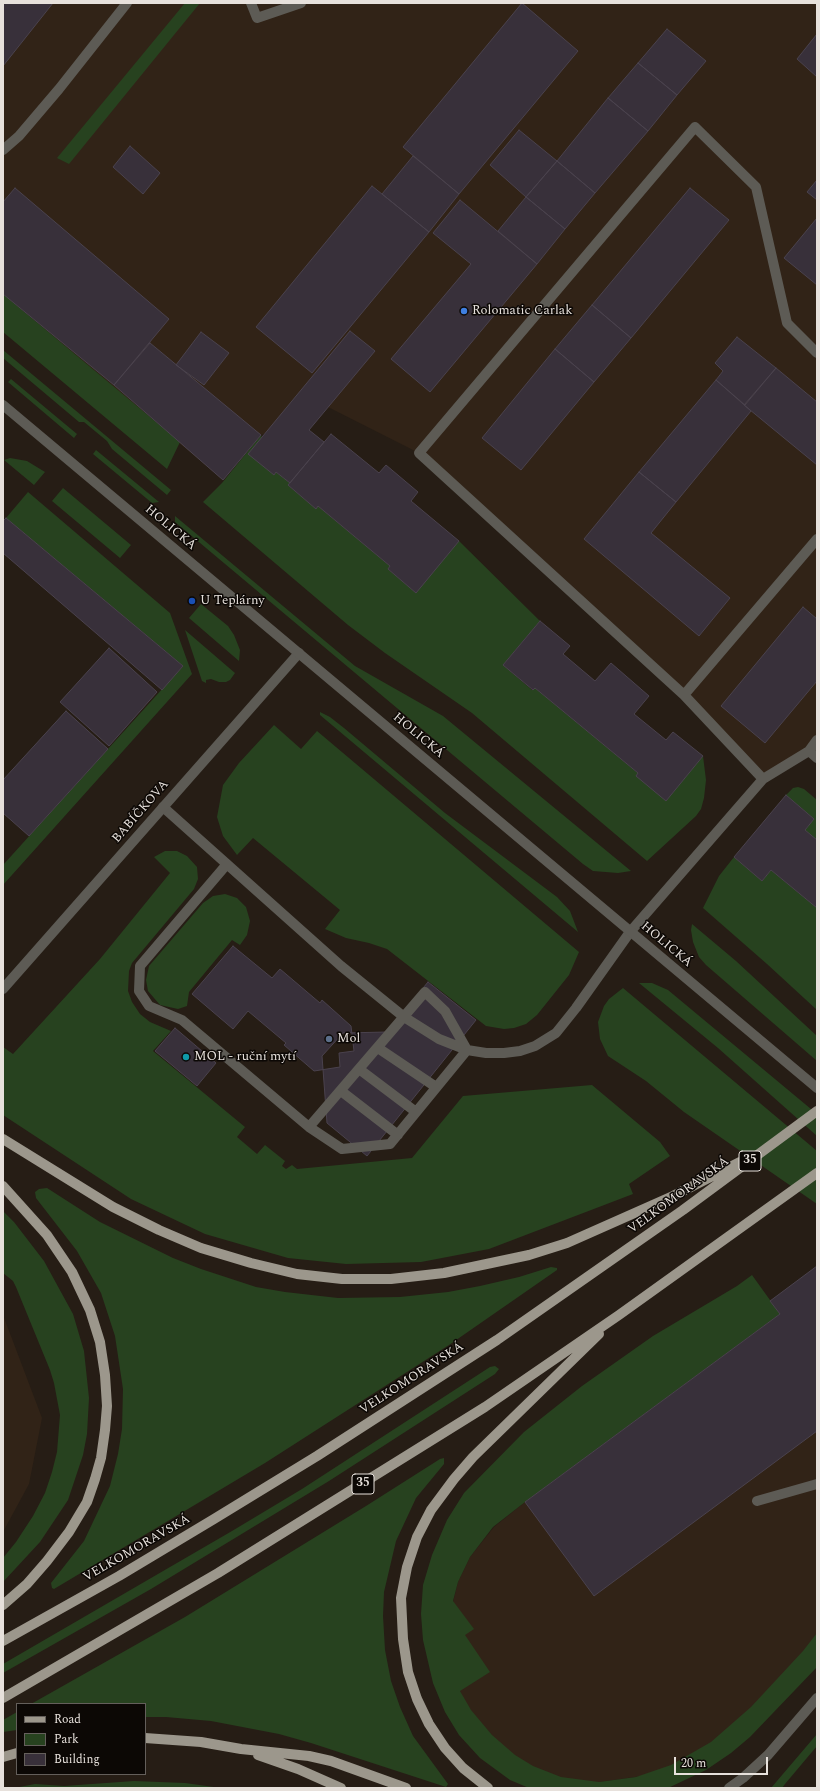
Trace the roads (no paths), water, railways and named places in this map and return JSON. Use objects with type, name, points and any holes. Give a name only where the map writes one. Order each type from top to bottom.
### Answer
[{"type":"main road","name":"VELKOMORAVSKÁ","points":[[3,1641],[119,1576],[324,1452],[497,1340],[683,1210],[817,1111]]},
{"type":"main road","points":[[3,1139],[112,1208],[201,1248],[251,1263],[297,1274],[342,1279],[390,1279],[444,1273],[529,1255],[567,1243],[673,1196],[767,1148]]},
{"type":"main road","name":"35","points":[[3,1698],[204,1581],[370,1480],[485,1407],[619,1315],[817,1173]]},
{"type":"main road","points":[[3,1186],[47,1235],[72,1272],[90,1310],[100,1342],[105,1375],[106,1406],[105,1430],[100,1458],[95,1480],[87,1502],[69,1532],[47,1561],[26,1584],[3,1605]]},
{"type":"main road","points":[[488,1788],[463,1768],[445,1748],[429,1724],[417,1699],[408,1672],[403,1639],[401,1598],[407,1567],[417,1537],[431,1510],[454,1479],[473,1457],[619,1315]]},
{"type":"main road","points":[[146,1738],[202,1742],[241,1749],[316,1758],[331,1761],[406,1788]]},
{"type":"main road","points":[[241,1749],[298,1769],[341,1788]]},
{"type":"main road","points":[[3,1756],[16,1753]]},
{"type":"street","points":[[3,150],[19,136],[59,89],[127,3]]},
{"type":"street","points":[[251,3],[257,18],[301,3]]},
{"type":"street","points":[[763,779],[684,695],[419,453],[695,127],[756,187],[788,323],[817,353]]},
{"type":"street","name":"HOLICKÁ","points":[[3,405],[817,1088]]},
{"type":"street","points":[[684,695],[817,539]]},
{"type":"street","name":"BABÍČKOVA","points":[[3,989],[299,653]]},
{"type":"street","points":[[164,807],[341,966],[404,1018],[439,1039],[467,1050],[486,1053],[520,1051],[547,1039],[556,1033],[576,1008],[630,932],[763,779],[808,751],[817,740]]},
{"type":"street","points":[[808,751],[817,758]]},
{"type":"street","points":[[227,864],[140,966],[139,991],[149,1006],[182,1020],[309,1127],[342,1150],[390,1144],[467,1050]]},
{"type":"street","points":[[309,1127],[425,992],[445,1011],[467,1050]]},
{"type":"street","points":[[378,1048],[436,1087]]},
{"type":"street","points":[[359,1069],[416,1112]]},
{"type":"street","points":[[341,1090],[398,1134]]},
{"type":"street","points":[[757,1501],[817,1484]]},
{"type":"street","points":[[728,1788],[743,1778],[768,1755],[817,1698]]},
{"type":"place","name":"Rolomatic Carlak","points":[[464,311]]},
{"type":"place","name":"U Teplárny","points":[[192,601]]},
{"type":"place","name":"Mol","points":[[329,1039]]},
{"type":"place","name":"MOL - ruční mytí","points":[[186,1057]]}]
